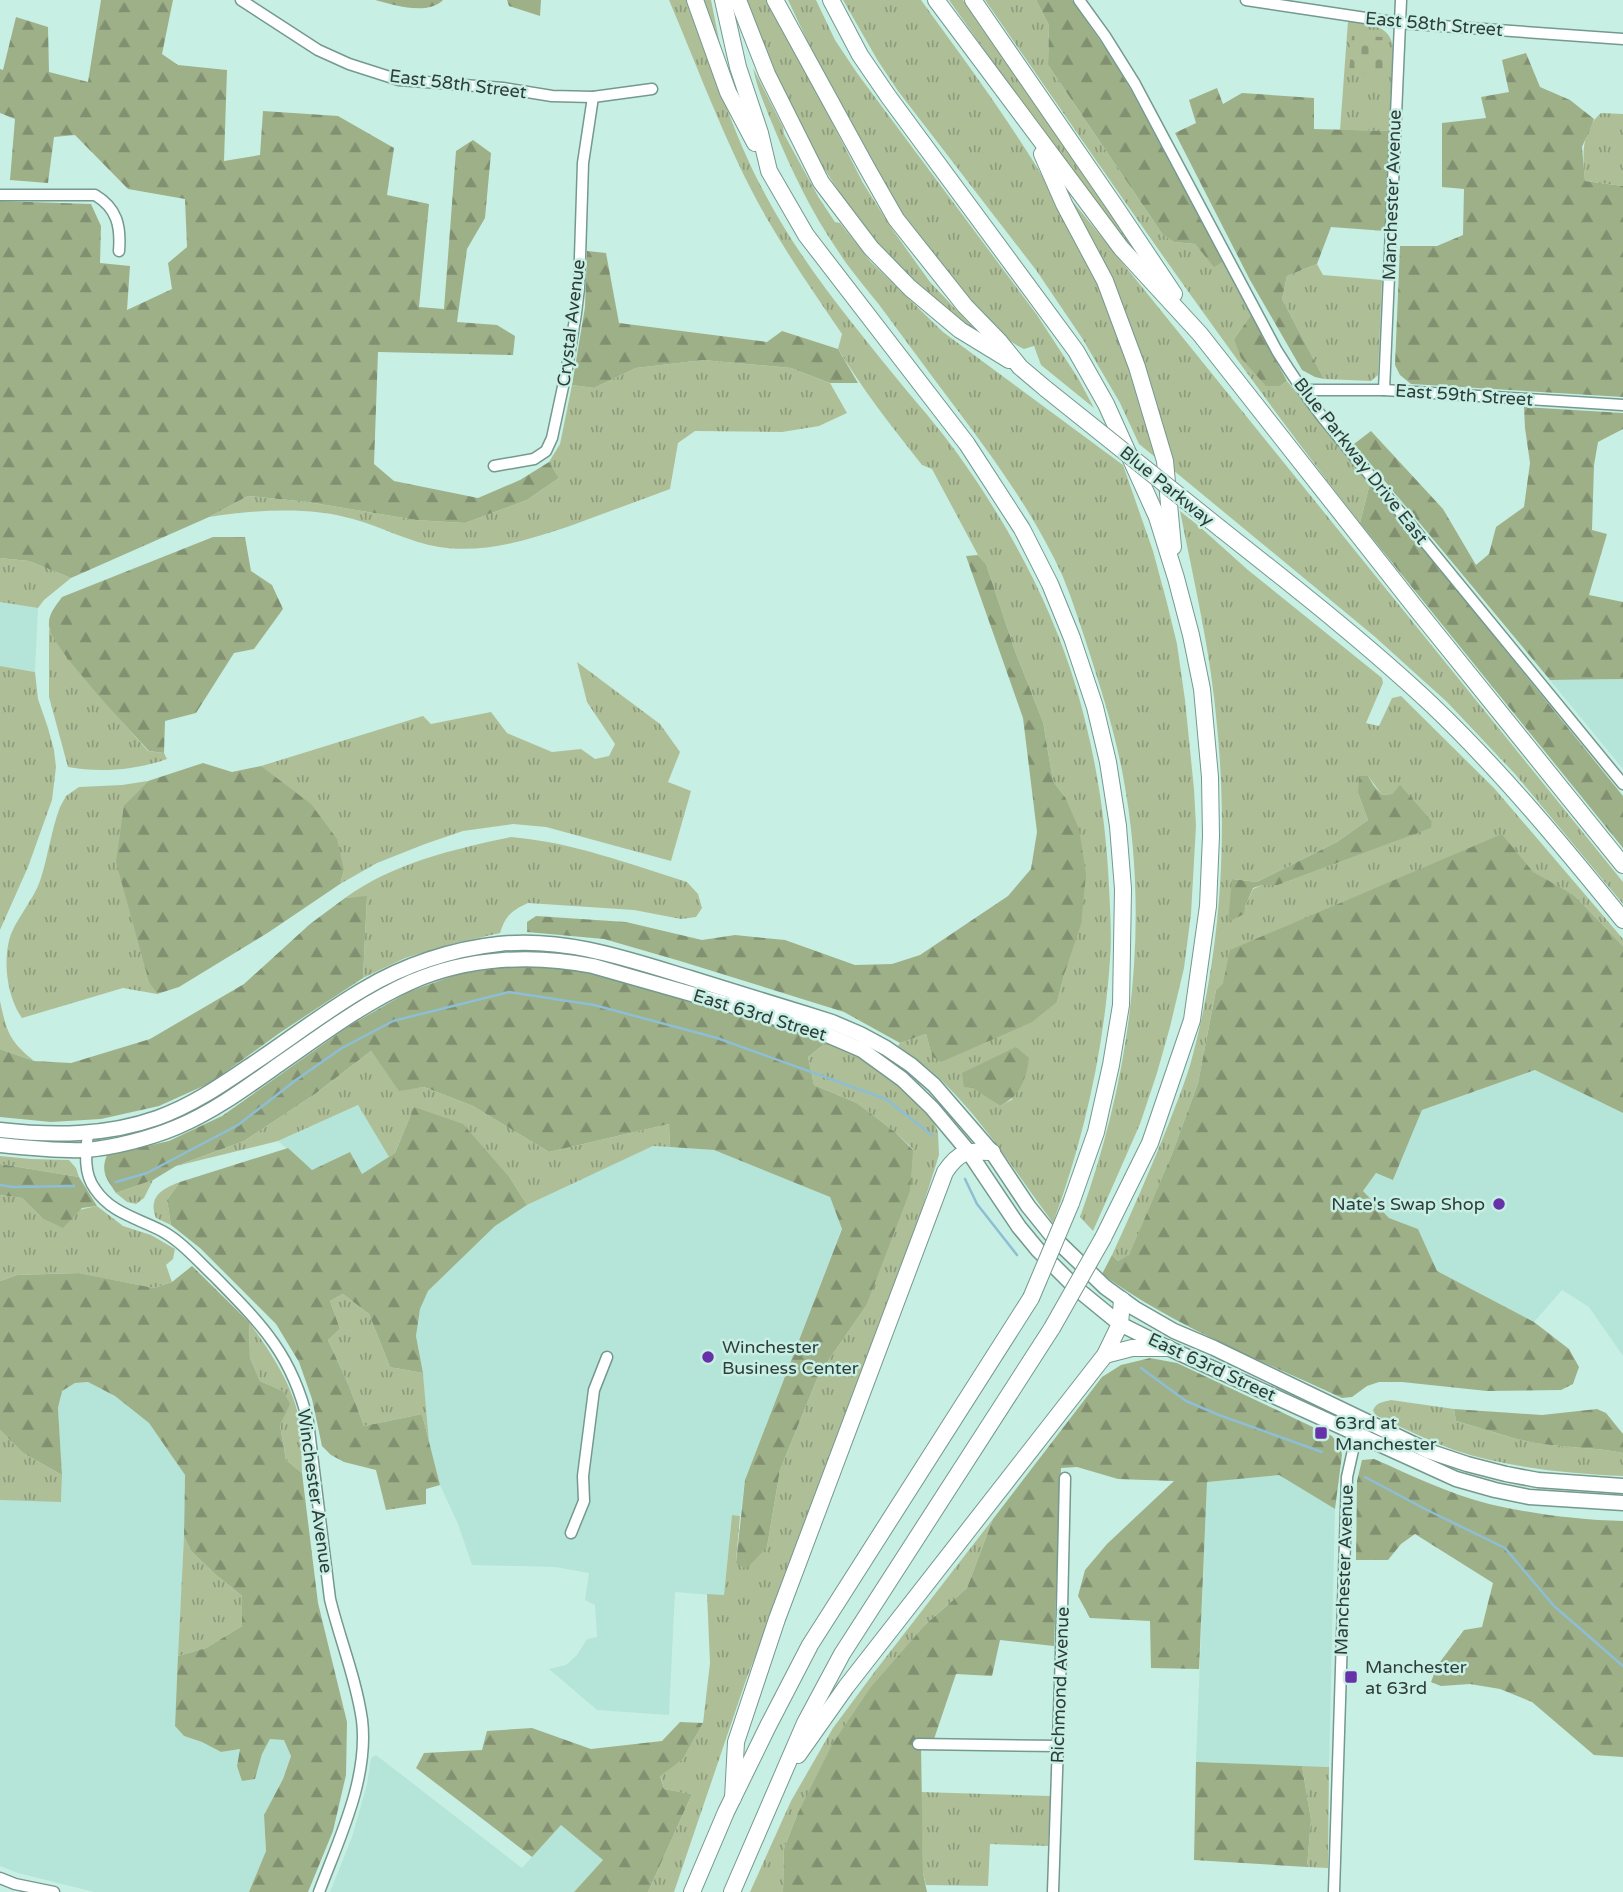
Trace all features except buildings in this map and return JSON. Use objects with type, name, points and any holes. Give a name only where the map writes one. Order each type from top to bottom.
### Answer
[{"type":"highway","points":[[692,1892],[733,1798],[810,1645],[1031,1298],[1071,1203],[1096,1132],[1121,1005],[1123,889],[1118,826],[1108,762],[1095,707],[1072,638],[1050,584],[1022,529],[967,444],[806,235],[769,171],[729,92],[695,0]]},
{"type":"highway","points":[[723,0],[738,67],[760,133],[769,171]]},
{"type":"highway","points":[[738,0],[767,74],[821,182],[871,248],[910,288],[960,330],[1020,367]]},
{"type":"highway","points":[[732,1892],[804,1723],[842,1654],[1052,1328],[1103,1238],[1150,1143],[1192,1020],[1208,906],[1210,777],[1202,689],[1191,635],[1157,517],[1106,404],[1076,352],[888,96],[860,55],[831,0]]},
{"type":"highway","points":[[936,0],[1121,248],[1200,334],[1623,865]]},
{"type":"highway","points":[[973,0],[1200,334]]},
{"type":"highway","name":"Blue Parkway","points":[[777,4],[896,219],[965,306],[1020,367],[1344,627],[1435,708],[1535,813],[1623,920]]},
{"type":"highway","points":[[1031,127],[1064,204],[1105,281],[1138,367],[1165,461],[1176,578]]},
{"type":"highway","points":[[733,1798],[736,1742],[777,1619],[945,1172],[955,1158],[968,1151],[992,1152]]},
{"type":"highway","points":[[779,1783],[846,1686],[1105,1355],[1120,1324],[1122,1300]]},
{"type":"highway","points":[[1105,1355],[1132,1348],[1168,1348]]},
{"type":"main road","name":"East 63rd Street","points":[[0,1130],[88,1133],[114,1130],[156,1118],[207,1095],[364,988],[409,966],[463,950],[501,944],[551,944],[606,952],[832,1022],[895,1054],[934,1085],[992,1152],[1028,1206],[1053,1237],[1086,1270],[1133,1308],[1174,1331],[1429,1451],[1467,1464],[1538,1480],[1623,1486]]},
{"type":"main road","name":"East 63rd Street","points":[[0,1145],[86,1150],[146,1138],[175,1128],[232,1097],[340,1022],[387,994],[439,972],[467,965],[530,958],[593,965],[811,1028],[862,1051],[902,1079],[932,1108],[968,1151],[1019,1227],[1038,1250],[1076,1288],[1120,1324],[1456,1479],[1529,1497],[1623,1503]]},
{"type":"street","name":"East 58th Street","points":[[241,0],[318,50],[349,64],[399,80],[503,88],[552,96],[593,97],[652,89]]},
{"type":"street","name":"Blue Parkway Drive East","points":[[1079,0],[1135,84],[1277,352],[1299,386],[1305,390],[1323,418],[1623,784]]},
{"type":"street","name":"East 58th Street","points":[[1246,0],[1399,23],[1623,39]]},
{"type":"street","name":"Manchester Avenue","points":[[1384,390],[1401,0]]},
{"type":"street","name":"Crystal Avenue","points":[[494,466],[534,459],[546,451],[552,439],[567,368],[579,288],[583,163],[593,97]]},
{"type":"street","points":[[0,195],[95,195],[113,209],[119,232],[119,251]]},
{"type":"street","name":"East 59th Street","points":[[1305,390],[1384,390],[1623,405]]},
{"type":"street","name":"Winchester Avenue","points":[[88,1133],[86,1169],[96,1192],[113,1209],[161,1231],[181,1244],[253,1315],[277,1346],[302,1397],[330,1599],[352,1672],[363,1734],[356,1789],[348,1818],[319,1892]]},
{"type":"street","points":[[572,1533],[583,1501],[583,1476],[594,1390],[607,1357]]},
{"type":"street","name":"Manchester Avenue","points":[[1334,1892],[1347,1477],[1362,1419]]},
{"type":"street","name":"Richmond Avenue","points":[[1053,1892],[1065,1478]]},
{"type":"street","points":[[918,1745],[1058,1746]]},
{"type":"street","points":[[0,1878],[54,1892]]},
{"type":"shaded area","points":[[0,602],[38,608],[35,672],[0,666]]},
{"type":"shaded area","points":[[1623,679],[1623,769],[1550,680]]},
{"type":"shaded area","name":"Nate's Swap Shop","points":[[1536,1070],[1623,1113],[1623,1356],[1589,1307],[1562,1290],[1534,1322],[1437,1271],[1418,1229],[1389,1218],[1363,1191],[1376,1173],[1393,1180],[1422,1110]]},
{"type":"shaded area","points":[[358,1105],[389,1157],[362,1174],[350,1152],[312,1170],[278,1141]]},
{"type":"shaded area","points":[[653,1146],[714,1150],[830,1197],[842,1228],[745,1480],[740,1516],[732,1515],[724,1596],[675,1592],[669,1715],[597,1710],[549,1669],[566,1665],[577,1655],[587,1639],[597,1637],[595,1605],[585,1600],[589,1573],[555,1567],[472,1565],[458,1524],[440,1485],[429,1442],[423,1373],[416,1336],[420,1309],[428,1291],[495,1226],[527,1205]]},
{"type":"shaded area","points":[[88,1382],[115,1396],[149,1423],[185,1475],[175,1726],[184,1736],[221,1752],[240,1749],[255,1779],[262,1754],[270,1739],[284,1739],[291,1755],[283,1779],[264,1815],[266,1851],[249,1892],[94,1892],[0,1866],[0,1500],[61,1501],[58,1408],[62,1390],[75,1383]]},
{"type":"shaded area","points":[[1279,1475],[1335,1509],[1329,1767],[1196,1762],[1207,1481]]},
{"type":"shaded area","points":[[376,1755],[522,1868],[561,1825],[603,1860],[574,1892],[330,1892],[352,1837],[367,1784],[371,1758]]},
{"type":"green space","points":[[101,0],[173,0],[162,54],[178,65],[227,70],[224,161],[260,155],[263,111],[338,116],[394,148],[387,195],[429,204],[419,307],[444,309],[456,151],[473,140],[491,153],[485,218],[467,249],[457,322],[497,325],[515,336],[513,355],[378,352],[374,464],[394,481],[478,498],[520,480],[549,462],[559,478],[527,500],[465,523],[416,520],[308,502],[248,496],[209,517],[71,578],[29,561],[0,558],[0,201],[91,204],[101,226],[100,263],[130,266],[127,310],[172,289],[168,263],[187,247],[185,199],[128,189],[75,135],[54,137],[48,183],[10,180],[15,119],[0,113],[0,69],[3,70],[16,17],[48,27],[49,72],[88,82]]},
{"type":"green space","points":[[375,0],[443,0],[436,5],[419,8]]},
{"type":"green space","points":[[507,0],[541,0],[540,16],[509,6]]},
{"type":"green space","points":[[669,0],[688,0],[742,147],[780,221],[813,271],[951,445],[994,508],[1041,595],[1076,687],[1089,736],[1102,810],[1109,886],[1111,951],[1103,1027],[1091,1093],[1074,1159],[1053,1223],[960,1099],[934,1073],[898,1046],[926,1034],[932,1056],[1057,1002],[1065,972],[1065,797],[1053,781],[1043,722],[1015,651],[986,564],[978,555],[932,469],[922,465],[911,451],[838,349],[842,334],[784,247],[752,191],[726,137]],"holes":[[[973,1087],[1013,1099],[1000,1106]]]},
{"type":"green space","points":[[702,0],[711,0],[720,45],[718,47]]},
{"type":"green space","points":[[745,0],[783,0],[776,12],[863,183],[930,282],[982,337],[935,303],[875,242],[856,218],[816,156],[754,32]]},
{"type":"green space","points":[[788,0],[816,0],[835,40],[857,73],[1037,315],[1094,408],[1041,365],[1034,346],[1024,349],[1000,332],[949,277],[921,241],[871,164]]},
{"type":"green space","points":[[843,0],[921,0],[1006,119],[1064,213],[1093,271],[1123,350],[1155,457],[1139,444],[1120,403],[1082,338],[1036,270],[898,91]]},
{"type":"green space","points":[[949,0],[963,0],[1167,289],[1081,184]]},
{"type":"green space","points":[[985,0],[1036,0],[1049,25],[1048,65],[1163,235],[1174,242],[1195,244],[1214,266],[1223,262],[1251,315],[1234,339],[1280,386],[1287,381],[1370,483],[1360,523],[1216,330]]},
{"type":"green space","points":[[1036,0],[1072,0],[1131,90],[1223,262],[1214,267],[1195,244],[1174,242],[1163,235],[1048,65],[1049,25]]},
{"type":"green space","points":[[1348,21],[1376,26],[1391,39],[1393,46],[1389,131],[1340,130]]},
{"type":"green space","points":[[1352,36],[1385,37],[1383,74],[1349,73]]},
{"type":"green space","points":[[1526,53],[1540,87],[1570,100],[1594,119],[1582,147],[1585,181],[1623,186],[1623,397],[1411,384],[1400,375],[1395,365],[1400,246],[1437,246],[1463,235],[1464,189],[1442,187],[1442,123],[1486,118],[1481,97],[1509,92],[1502,60]]},
{"type":"green space","points":[[753,68],[784,134],[835,222],[840,223],[871,262],[943,332],[1123,465],[1153,551],[1177,644],[1185,700],[1196,826],[1191,914],[1184,968],[1157,1073],[1140,1124],[1093,1231],[1080,1217],[1098,1164],[1123,1055],[1135,943],[1131,832],[1120,761],[1105,704],[1082,629],[1051,551],[991,455],[828,237],[788,160],[762,98]]},
{"type":"green space","points":[[1217,88],[1223,104],[1242,93],[1314,98],[1314,129],[1389,131],[1385,231],[1331,227],[1317,264],[1287,276],[1282,299],[1324,379],[1302,370],[1250,280],[1175,133],[1196,123],[1189,100]]},
{"type":"green space","points":[[1601,113],[1623,114],[1623,186],[1585,181],[1584,144],[1589,128]]},
{"type":"green space","points":[[1074,203],[1623,882],[1623,904],[1515,774],[1447,702],[1374,636],[1173,470],[1097,251]]},
{"type":"green space","points":[[587,251],[606,253],[619,323],[767,342],[782,331],[838,349],[858,383],[830,383],[791,368],[703,360],[636,368],[594,388],[572,385],[585,307]]},
{"type":"green space","points":[[1317,264],[1323,275],[1382,280],[1378,375],[1371,381],[1324,379],[1282,299],[1287,276]]},
{"type":"green space","points":[[1251,315],[1287,381],[1280,386],[1266,386],[1241,358],[1234,339]]},
{"type":"green space","points":[[703,360],[791,368],[830,383],[847,413],[819,426],[782,432],[695,431],[678,443],[670,489],[570,526],[522,541],[489,547],[439,547],[353,519],[318,512],[262,511],[209,517],[248,496],[308,502],[416,520],[465,523],[527,500],[559,478],[549,462],[560,444],[572,385],[594,388],[636,368]]},
{"type":"green space","points":[[1524,407],[1623,413],[1623,429],[1598,442],[1594,465],[1592,530],[1607,534],[1589,595],[1623,602],[1623,679],[1550,680],[1354,444],[1371,431],[1443,509],[1476,565],[1489,554],[1496,527],[1524,507],[1530,463]]},
{"type":"green space","points":[[1370,483],[1623,796],[1623,848],[1360,523]]},
{"type":"green space","points":[[1180,511],[1248,570],[1382,678],[1383,683],[1366,723],[1379,726],[1392,698],[1401,696],[1494,788],[1623,939],[1623,946],[1574,895],[1533,873],[1502,834],[1223,983],[1216,990],[1198,1083],[1172,1154],[1129,1256],[1118,1261],[1112,1255],[1162,1140],[1192,1058],[1202,1018],[1216,935],[1222,851],[1217,726],[1206,645]],"holes":[[[1368,776],[1382,795],[1392,794],[1400,786],[1432,821],[1430,828],[1278,885],[1262,885],[1253,889],[1245,907],[1232,879],[1257,882],[1337,842],[1368,820],[1358,793]]]},
{"type":"green space","points":[[213,537],[245,537],[251,571],[272,585],[283,609],[254,649],[234,653],[196,713],[165,721],[164,753],[149,751],[63,651],[49,626],[52,611],[62,597]]},
{"type":"green space","points":[[978,555],[986,564],[1015,651],[1043,722],[1053,781],[1065,797],[1079,829],[1086,874],[1081,924],[1057,1002],[1032,1022],[941,1062],[932,1056],[926,1034],[900,1043],[844,1012],[680,961],[604,939],[527,932],[527,922],[536,916],[626,922],[702,940],[735,935],[785,940],[855,965],[892,964],[920,955],[1008,896],[1031,869],[1037,832],[1023,718],[966,556]]},
{"type":"green space","points":[[0,558],[29,561],[71,578],[38,608],[0,602]]},
{"type":"green space","points":[[49,629],[82,676],[148,751],[164,753],[167,759],[118,769],[68,767],[49,697]]},
{"type":"green space","points":[[577,662],[660,724],[680,752],[668,782],[691,791],[671,861],[546,827],[513,824],[463,831],[425,844],[377,863],[340,884],[344,870],[261,766],[423,716],[431,724],[491,712],[507,733],[552,752],[581,749],[595,759],[609,756],[615,744],[587,702]]},
{"type":"green space","points":[[0,666],[35,672],[38,699],[54,750],[56,767],[52,800],[28,867],[0,930]]},
{"type":"green space","points":[[203,763],[232,772],[261,766],[311,804],[337,839],[344,870],[340,884],[269,932],[179,987],[157,994],[149,982],[116,862],[124,805],[148,781]]},
{"type":"green space","points":[[1359,776],[1368,776],[1382,795],[1392,794],[1400,785],[1432,821],[1431,828],[1278,885],[1253,888],[1244,914],[1228,922],[1232,879],[1257,882],[1337,842],[1368,820],[1358,793]]},
{"type":"green space","points":[[148,781],[124,805],[149,981],[157,994],[123,988],[22,1018],[10,989],[8,944],[14,927],[40,881],[60,807],[66,796],[79,787]]},
{"type":"green space","points":[[1502,834],[1533,872],[1574,895],[1623,946],[1623,1113],[1535,1070],[1422,1110],[1393,1180],[1376,1173],[1363,1191],[1389,1218],[1418,1229],[1437,1271],[1534,1322],[1569,1349],[1579,1367],[1573,1384],[1561,1390],[1487,1391],[1379,1382],[1367,1386],[1352,1397],[1342,1398],[1189,1327],[1102,1274],[1112,1255],[1118,1261],[1129,1255],[1172,1154],[1198,1083],[1216,990],[1223,983],[1230,950]]},
{"type":"green space","points":[[511,837],[578,849],[687,882],[698,894],[702,908],[696,917],[681,919],[634,910],[528,903],[510,914],[500,933],[405,958],[363,978],[367,897],[345,898],[383,875],[404,866],[446,852]]},
{"type":"green space","points":[[367,896],[363,978],[210,1083],[159,1106],[101,1119],[51,1122],[0,1117],[0,1049],[34,1061],[71,1063],[150,1039],[244,984],[310,924],[345,898]]},
{"type":"green space","points":[[541,965],[575,968],[828,1041],[808,1057],[814,1085],[857,1103],[895,1132],[913,1150],[910,1191],[866,1306],[819,1374],[780,1470],[767,1547],[746,1569],[736,1563],[745,1480],[842,1229],[830,1197],[714,1150],[670,1147],[669,1124],[549,1152],[473,1106],[424,1087],[399,1091],[371,1051],[315,1094],[244,1141],[176,1166],[153,1180],[116,1193],[106,1175],[104,1166],[107,1155],[169,1141],[222,1116],[349,1026],[408,992],[458,974]]},
{"type":"green space","points":[[0,1001],[10,1035],[34,1061],[0,1049]]},
{"type":"green space","points":[[828,1041],[864,1058],[898,1083],[930,1113],[938,1132],[939,1155],[908,1253],[746,1680],[674,1892],[648,1892],[692,1794],[664,1789],[660,1775],[683,1759],[703,1723],[710,1663],[707,1594],[724,1595],[732,1515],[740,1516],[736,1562],[767,1547],[780,1470],[819,1374],[866,1306],[913,1149],[857,1103],[814,1085],[808,1057]]},
{"type":"green space","points":[[1016,1047],[1029,1058],[1028,1066],[1021,1086],[1007,1102],[1000,1106],[973,1088],[964,1087],[962,1073]]},
{"type":"green space","points":[[371,1051],[399,1090],[424,1087],[473,1106],[549,1152],[669,1124],[670,1147],[653,1146],[527,1205],[510,1178],[414,1107],[395,1153],[389,1157],[358,1105],[278,1141],[176,1166],[244,1141],[315,1094]]},
{"type":"green space","points":[[414,1107],[463,1124],[510,1178],[527,1205],[495,1226],[428,1291],[420,1309],[416,1336],[423,1373],[390,1367],[369,1314],[343,1294],[330,1301],[340,1329],[328,1340],[364,1426],[422,1414],[440,1485],[426,1489],[426,1504],[386,1510],[376,1470],[344,1462],[322,1446],[312,1399],[299,1362],[276,1324],[200,1248],[171,1225],[167,1200],[180,1182],[288,1148],[312,1170],[350,1152],[362,1174],[395,1153]]},
{"type":"green space","points":[[0,1156],[69,1160],[79,1177],[0,1164]]},
{"type":"green space","points":[[0,1164],[79,1177],[97,1206],[82,1208],[63,1228],[42,1218],[22,1198],[0,1195]]},
{"type":"green space","points":[[153,1180],[144,1198],[136,1204],[127,1202],[116,1193]]},
{"type":"green space","points":[[180,1182],[167,1200],[171,1225],[156,1218],[155,1199],[162,1191]]},
{"type":"green space","points":[[0,1195],[22,1198],[42,1218],[97,1206],[123,1226],[151,1235],[175,1249],[173,1259],[166,1265],[172,1282],[154,1288],[78,1273],[17,1275],[0,1281]]},
{"type":"green space","points":[[192,1266],[249,1322],[250,1358],[260,1381],[283,1391],[290,1404],[280,1425],[286,1460],[302,1473],[318,1603],[347,1722],[346,1775],[333,1831],[308,1892],[249,1892],[266,1851],[264,1815],[283,1779],[291,1756],[284,1740],[270,1739],[262,1754],[255,1779],[242,1781],[237,1766],[240,1749],[221,1752],[184,1736],[175,1726],[178,1656],[206,1648],[242,1626],[242,1596],[191,1551],[184,1536],[185,1475],[149,1423],[115,1396],[88,1382],[75,1383],[62,1391],[58,1408],[62,1475],[23,1453],[0,1430],[0,1281],[17,1275],[79,1273],[154,1288],[172,1282]]},
{"type":"green space","points":[[343,1294],[369,1314],[390,1367],[423,1373],[429,1442],[422,1414],[364,1426],[328,1340],[340,1329],[330,1301]]},
{"type":"green space","points":[[249,1322],[273,1358],[293,1396],[301,1430],[302,1473],[286,1460],[280,1425],[289,1404],[283,1391],[260,1381],[250,1358]]},
{"type":"green space","points":[[1150,1358],[1177,1363],[1332,1436],[1341,1448],[1342,1455],[1335,1509],[1279,1475],[1207,1482],[1199,1669],[1151,1668],[1150,1621],[1090,1618],[1078,1596],[1085,1570],[1107,1544],[1174,1481],[1118,1479],[1077,1467],[1061,1468],[1054,1646],[1000,1640],[992,1676],[956,1674],[932,1745],[921,1744],[923,1873],[927,1892],[783,1892],[784,1849],[797,1815],[833,1743],[871,1687],[926,1624],[967,1588],[993,1519],[1102,1377],[1121,1365]]},
{"type":"green space","points":[[1391,1400],[1454,1409],[1456,1421],[1526,1441],[1623,1453],[1623,1476],[1537,1469],[1454,1450],[1375,1415],[1373,1410],[1376,1405]]},
{"type":"green space","points":[[1454,1409],[1542,1415],[1597,1409],[1606,1413],[1623,1434],[1623,1453],[1546,1445],[1515,1438],[1456,1421]]},
{"type":"green space","points":[[0,1430],[23,1453],[62,1475],[61,1502],[0,1500]]},
{"type":"green space","points":[[1374,1459],[1445,1490],[1489,1504],[1556,1516],[1623,1521],[1623,1757],[1594,1755],[1532,1702],[1500,1689],[1470,1684],[1441,1686],[1431,1682],[1437,1666],[1464,1630],[1482,1627],[1493,1583],[1415,1534],[1401,1544],[1388,1560],[1356,1560],[1357,1481],[1362,1460]]},
{"type":"green space","points":[[993,1519],[967,1588],[926,1624],[797,1815],[784,1849],[783,1892],[750,1892],[791,1801],[833,1728]]},
{"type":"green space","points":[[184,1536],[191,1551],[242,1596],[242,1626],[206,1648],[178,1656]]},
{"type":"green space","points":[[680,1722],[703,1723],[683,1759],[660,1776],[664,1789],[692,1794],[648,1892],[574,1892],[603,1860],[561,1825],[532,1857],[416,1768],[424,1753],[482,1750],[487,1731],[532,1728],[591,1749],[662,1741]]},
{"type":"green space","points":[[1196,1762],[1302,1766],[1311,1820],[1307,1867],[1194,1860]]},
{"type":"green space","points":[[1302,1766],[1329,1767],[1328,1868],[1307,1867],[1311,1820]]},
{"type":"green space","points":[[921,1792],[1051,1796],[1048,1846],[990,1844],[988,1886],[926,1885],[923,1873]]},
{"type":"waterway","points":[[116,1182],[147,1173],[238,1125],[342,1048],[393,1021],[509,992],[594,1005],[717,1038],[886,1099],[933,1136]]},
{"type":"waterway","points":[[965,1179],[977,1204],[1017,1255]]},
{"type":"waterway","points":[[0,1185],[74,1186]]},
{"type":"waterway","points":[[1141,1368],[1186,1401],[1322,1452]]},
{"type":"waterway","points":[[1365,1477],[1505,1548],[1554,1606],[1623,1666]]},
{"type":"place","name":"Nate's Swap Shop","points":[[1499,1204]]},
{"type":"place","name":"Winchester Business Center","points":[[708,1357]]},
{"type":"place","name":"63rd at Manchester","points":[[1321,1433]]},
{"type":"place","name":"Manchester at 63rd","points":[[1351,1677]]}]
